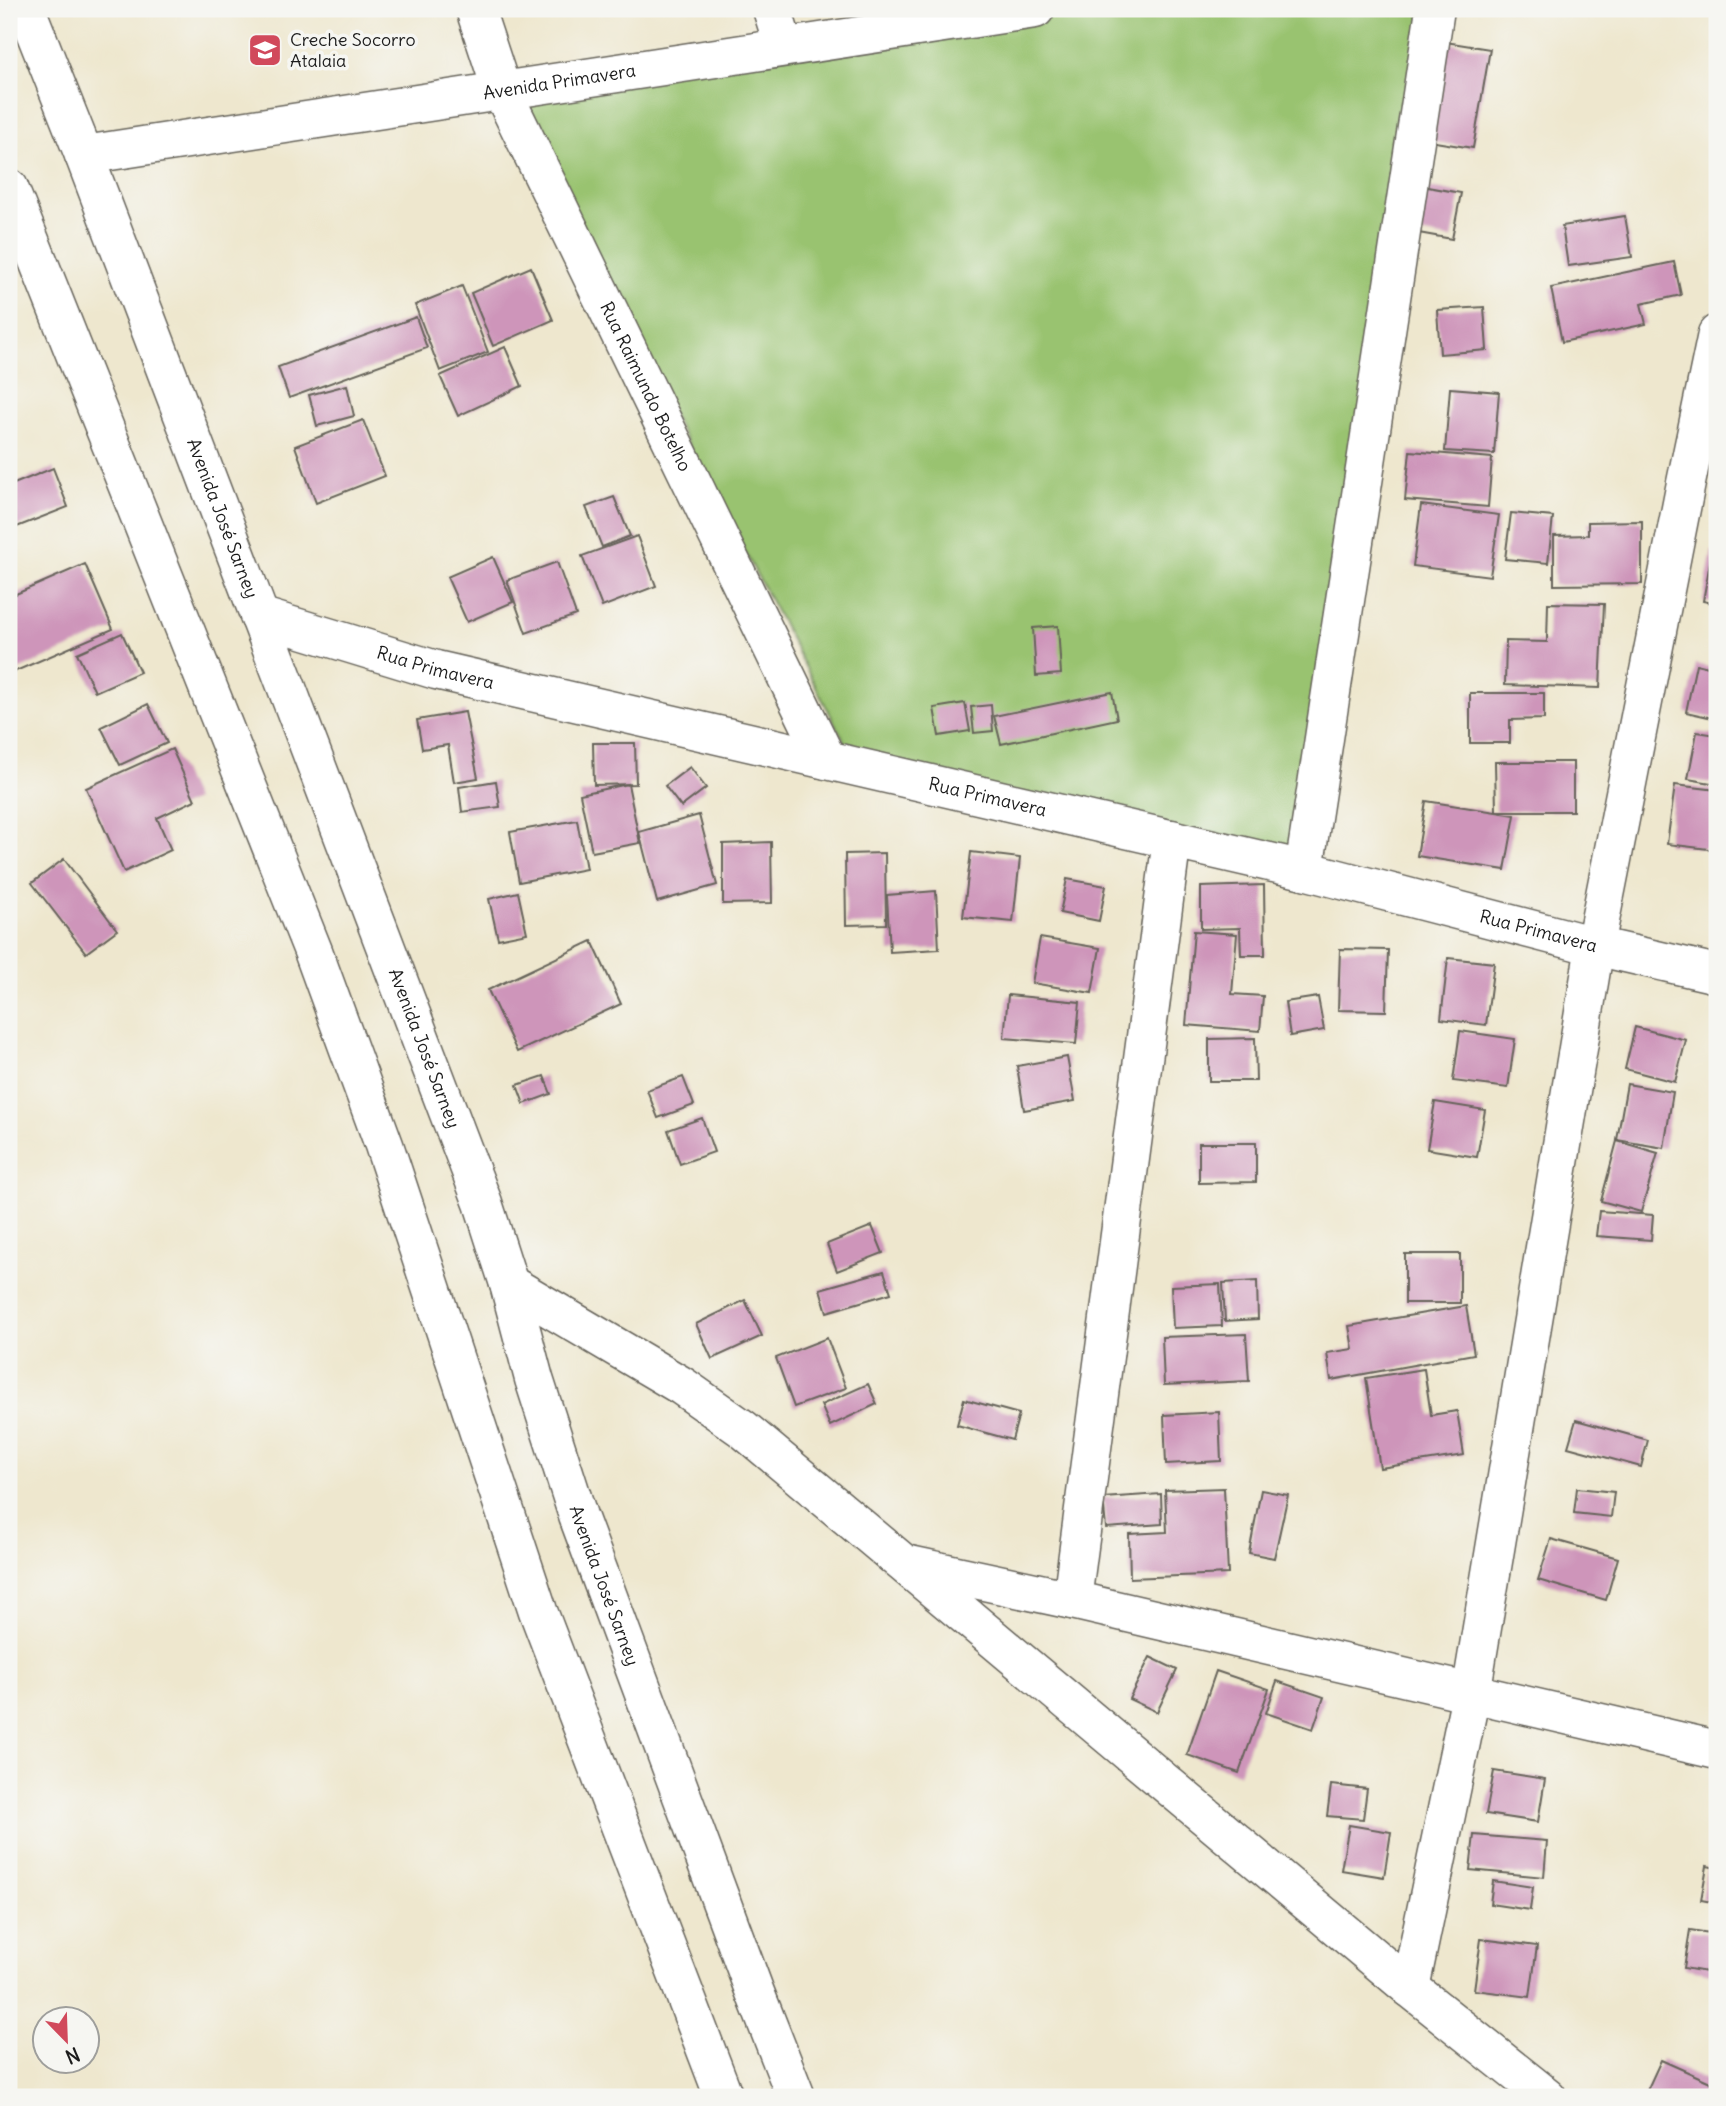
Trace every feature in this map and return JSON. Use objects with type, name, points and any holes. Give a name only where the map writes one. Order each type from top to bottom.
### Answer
[{"type":"street","name":"Rua Raimundo Botelho","points":[[475,9],[502,91],[827,760]]},
{"type":"street","points":[[772,9],[784,47]]},
{"type":"street","name":"Avenida Primavera","points":[[84,155],[1035,9]]},
{"type":"street","points":[[1304,870],[1435,9]]},
{"type":"street","name":"Avenida José Sarney","points":[[23,26],[84,155],[478,1190],[578,1516],[796,2097]]},
{"type":"street","points":[[9,188],[313,951],[384,1145],[538,1611],[724,2097]]},
{"type":"street","points":[[1410,1989],[1471,1694],[1595,946],[1717,334]]},
{"type":"street","name":"Rua Primavera","points":[[259,616],[436,670],[1304,870],[1595,946],[1717,974]]},
{"type":"street","points":[[1072,1600],[1172,839]]},
{"type":"street","points":[[509,1284],[682,1385],[743,1429],[1410,1989],[1547,2097]]},
{"type":"street","points":[[904,1564],[1072,1600],[1717,1750]]},
{"type":"green space","points":[[1035,9],[1435,9],[1304,870],[858,767],[502,91]]},
{"type":"building","points":[[1433,40],[1490,49],[1473,148],[1416,139]]},
{"type":"building","points":[[1411,184],[1461,193],[1452,239],[1402,230]]},
{"type":"building","points":[[1625,216],[1632,257],[1568,266],[1562,226]]},
{"type":"building","points":[[1674,262],[1681,295],[1641,304],[1646,324],[1562,342],[1551,288]]},
{"type":"building","points":[[531,267],[553,320],[493,346],[471,293]]},
{"type":"building","points":[[462,286],[488,352],[440,371],[415,305]]},
{"type":"building","points":[[1484,307],[1487,350],[1440,354],[1437,310]]},
{"type":"building","points":[[416,317],[427,348],[289,398],[278,367]]},
{"type":"building","points":[[505,347],[522,386],[458,416],[440,376]]},
{"type":"building","points":[[347,385],[354,416],[317,426],[309,395]]},
{"type":"building","points":[[1450,388],[1499,392],[1494,454],[1445,451]]},
{"type":"building","points":[[363,420],[385,476],[316,503],[295,446]]},
{"type":"building","points":[[1410,451],[1492,458],[1488,507],[1405,500]]},
{"type":"building","points":[[53,468],[68,507],[9,530],[9,486]]},
{"type":"building","points":[[614,497],[630,536],[602,547],[586,507]]},
{"type":"building","points":[[1421,505],[1499,515],[1490,576],[1413,566]]},
{"type":"building","points":[[1511,513],[1553,517],[1548,563],[1505,559]]},
{"type":"building","points":[[1642,521],[1642,584],[1554,585],[1554,536],[1588,535],[1588,522]]},
{"type":"building","points":[[637,536],[656,586],[602,607],[582,556]]},
{"type":"building","points":[[1712,551],[1717,552],[1717,604],[1703,601]]},
{"type":"building","points":[[493,557],[513,602],[467,622],[447,577]]},
{"type":"building","points":[[557,562],[576,615],[526,633],[507,580]]},
{"type":"building","points":[[85,564],[113,629],[9,674],[9,597]]},
{"type":"building","points":[[1548,603],[1604,604],[1600,688],[1505,685],[1506,641],[1547,642]]},
{"type":"building","points":[[1058,626],[1061,674],[1036,676],[1033,628]]},
{"type":"building","points":[[122,633],[140,672],[95,692],[77,653]]},
{"type":"building","points":[[1696,664],[1717,669],[1717,719],[1686,712]]},
{"type":"building","points":[[1112,692],[1117,719],[1001,744],[994,716]]},
{"type":"building","points":[[1470,693],[1544,693],[1544,719],[1510,720],[1510,743],[1470,743]]},
{"type":"building","points":[[965,703],[970,731],[939,736],[934,708]]},
{"type":"building","points":[[148,704],[167,743],[120,765],[101,727]]},
{"type":"building","points":[[991,705],[993,731],[974,733],[971,707]]},
{"type":"building","points":[[465,712],[478,778],[454,782],[448,745],[422,749],[417,720]]},
{"type":"building","points":[[1697,732],[1717,735],[1717,784],[1688,779]]},
{"type":"building","points":[[593,743],[635,743],[636,784],[594,785]]},
{"type":"building","points":[[172,749],[195,800],[157,818],[171,850],[124,872],[86,788]]},
{"type":"building","points":[[1495,762],[1573,762],[1573,811],[1496,811]]},
{"type":"building","points":[[690,767],[706,788],[681,807],[665,786]]},
{"type":"building","points":[[496,781],[500,807],[462,812],[459,787]]},
{"type":"building","points":[[628,784],[640,843],[592,852],[580,794]]},
{"type":"building","points":[[1675,785],[1717,790],[1717,850],[1667,844]]},
{"type":"building","points":[[1426,801],[1515,815],[1505,870],[1417,856]]},
{"type":"building","points":[[699,815],[717,885],[657,902],[639,832]]},
{"type":"building","points":[[577,820],[586,869],[519,882],[510,832]]},
{"type":"building","points":[[771,842],[772,903],[723,904],[723,844]]},
{"type":"building","points":[[971,852],[1020,858],[1013,922],[963,917]]},
{"type":"building","points":[[885,853],[886,924],[846,925],[845,854]]},
{"type":"building","points":[[64,859],[117,930],[86,953],[32,883]]},
{"type":"building","points":[[1067,879],[1106,886],[1099,921],[1060,913]]},
{"type":"building","points":[[1264,885],[1265,955],[1241,955],[1240,928],[1201,929],[1201,887]]},
{"type":"building","points":[[936,891],[939,949],[890,952],[887,895]]},
{"type":"building","points":[[518,892],[527,933],[498,939],[489,899]]},
{"type":"building","points":[[1194,931],[1237,934],[1232,994],[1263,996],[1260,1031],[1186,1025]]},
{"type":"building","points":[[1040,938],[1100,948],[1092,993],[1032,983]]},
{"type":"building","points":[[592,941],[621,1004],[517,1052],[488,990]]},
{"type":"building","points":[[1340,949],[1388,950],[1386,1011],[1338,1010]]},
{"type":"building","points":[[1448,958],[1494,963],[1486,1025],[1441,1019]]},
{"type":"building","points":[[1008,995],[1080,1002],[1076,1044],[1004,1038]]},
{"type":"building","points":[[1318,997],[1324,1030],[1290,1036],[1285,1002]]},
{"type":"building","points":[[1635,1027],[1686,1040],[1675,1082],[1625,1069]]},
{"type":"building","points":[[1460,1031],[1515,1039],[1508,1088],[1453,1081]]},
{"type":"building","points":[[1255,1038],[1256,1081],[1209,1081],[1209,1039]]},
{"type":"building","points":[[1067,1057],[1075,1101],[1024,1110],[1017,1066]]},
{"type":"building","points":[[544,1076],[551,1094],[524,1104],[517,1085]]},
{"type":"building","points":[[683,1077],[694,1105],[658,1118],[647,1090]]},
{"type":"building","points":[[1627,1084],[1673,1092],[1664,1148],[1617,1140]]},
{"type":"building","points":[[1435,1102],[1485,1110],[1477,1157],[1427,1149]]},
{"type":"building","points":[[702,1118],[714,1152],[680,1164],[668,1130]]},
{"type":"building","points":[[1617,1141],[1658,1153],[1641,1212],[1601,1201]]},
{"type":"building","points":[[1199,1143],[1256,1143],[1256,1182],[1199,1183]]},
{"type":"building","points":[[1599,1211],[1653,1215],[1651,1240],[1596,1236]]},
{"type":"building","points":[[872,1226],[883,1253],[837,1271],[827,1244]]},
{"type":"building","points":[[1405,1254],[1460,1254],[1460,1303],[1405,1303]]},
{"type":"building","points":[[884,1271],[891,1293],[827,1312],[820,1289]]},
{"type":"building","points":[[1257,1281],[1258,1319],[1225,1321],[1223,1283]]},
{"type":"building","points":[[1220,1284],[1222,1326],[1173,1328],[1171,1286]]},
{"type":"building","points":[[745,1300],[762,1336],[712,1359],[696,1324]]},
{"type":"building","points":[[1466,1306],[1474,1354],[1331,1380],[1327,1353],[1353,1349],[1349,1326]]},
{"type":"building","points":[[1246,1334],[1249,1381],[1164,1385],[1162,1337]]},
{"type":"building","points":[[827,1338],[846,1388],[794,1407],[776,1358]]},
{"type":"building","points":[[1424,1369],[1431,1415],[1457,1411],[1464,1455],[1380,1468],[1366,1378]]},
{"type":"building","points":[[868,1384],[877,1404],[830,1426],[821,1405]]},
{"type":"building","points":[[964,1399],[1019,1414],[1012,1440],[957,1425]]},
{"type":"building","points":[[1219,1412],[1221,1461],[1166,1464],[1164,1415]]},
{"type":"building","points":[[1576,1420],[1648,1440],[1641,1467],[1568,1447]]},
{"type":"building","points":[[1224,1488],[1228,1574],[1130,1578],[1129,1534],[1167,1532],[1165,1490]]},
{"type":"building","points":[[1577,1488],[1614,1492],[1611,1517],[1574,1513]]},
{"type":"building","points":[[1261,1490],[1288,1495],[1274,1558],[1249,1553]]},
{"type":"building","points":[[1161,1494],[1162,1524],[1106,1528],[1103,1498]]},
{"type":"building","points":[[1551,1539],[1618,1558],[1606,1600],[1538,1580]]},
{"type":"building","points":[[1150,1657],[1177,1670],[1157,1712],[1129,1699]]},
{"type":"building","points":[[1216,1671],[1269,1689],[1239,1773],[1187,1755]]},
{"type":"building","points":[[1277,1681],[1324,1697],[1313,1729],[1266,1713]]},
{"type":"building","points":[[1494,1771],[1545,1779],[1538,1822],[1486,1814]]},
{"type":"building","points":[[1331,1785],[1367,1789],[1363,1819],[1327,1816]]},
{"type":"building","points":[[1349,1825],[1391,1832],[1384,1877],[1341,1870]]},
{"type":"building","points":[[1474,1835],[1547,1841],[1544,1877],[1470,1870]]},
{"type":"building","points":[[1707,1866],[1717,1868],[1717,1903],[1701,1900]]},
{"type":"building","points":[[1493,1881],[1533,1887],[1530,1910],[1490,1904]]},
{"type":"building","points":[[1690,1930],[1717,1934],[1717,1974],[1684,1968]]},
{"type":"building","points":[[1481,1939],[1537,1946],[1530,1997],[1474,1990]]},
{"type":"building","points":[[1661,2060],[1717,2085],[1717,2097],[1644,2097]]},
{"type":"place","name":"Creche Socorro Atalaia","points":[[265,50]]}]
